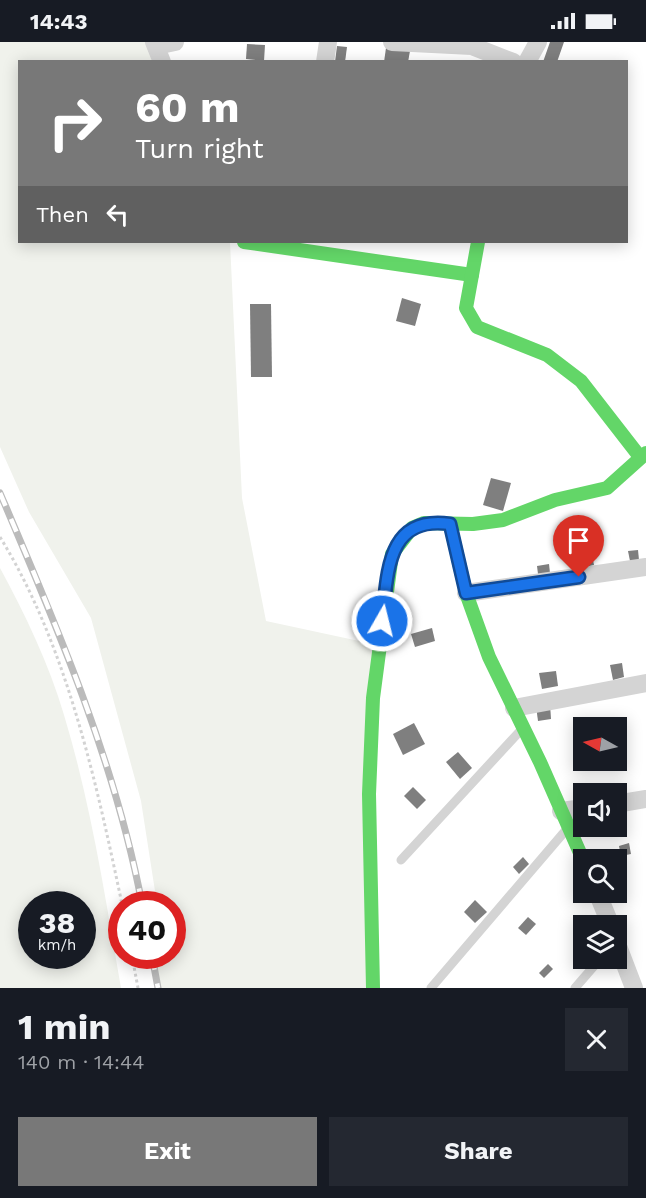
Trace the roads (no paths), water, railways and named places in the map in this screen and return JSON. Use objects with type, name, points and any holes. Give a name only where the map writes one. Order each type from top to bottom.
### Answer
[{"type":"street","points":[[158,50],[175,42]]},
{"type":"street","points":[[325,60],[328,42]]},
{"type":"street","points":[[392,42],[472,46],[508,60]]},
{"type":"street","points":[[528,60],[538,42]]},
{"type":"street","points":[[251,243],[472,274]]},
{"type":"street","points":[[373,988],[369,794],[373,698],[392,555],[412,528],[435,522],[473,524],[503,520],[555,500],[607,488],[621,478],[643,455],[581,381],[547,355],[477,327],[466,308],[478,243]]},
{"type":"street","points":[[450,524],[466,593],[489,657],[578,849]]},
{"type":"street","points":[[466,593],[646,567]]},
{"type":"street","points":[[514,708],[646,683]]},
{"type":"street","points":[[627,802],[646,799]]},
{"type":"street","points":[[565,819],[573,814]]},
{"type":"street","points":[[627,969],[634,988]]},
{"type":"lane","points":[[401,860],[523,728]]},
{"type":"lane","points":[[431,988],[565,819]]},
{"type":"lane","points":[[575,988],[591,969]]},
{"type":"railway","points":[[0,493],[63,644],[100,746],[116,798],[139,891]]},
{"type":"railway","points":[[154,969],[158,988]]}]
